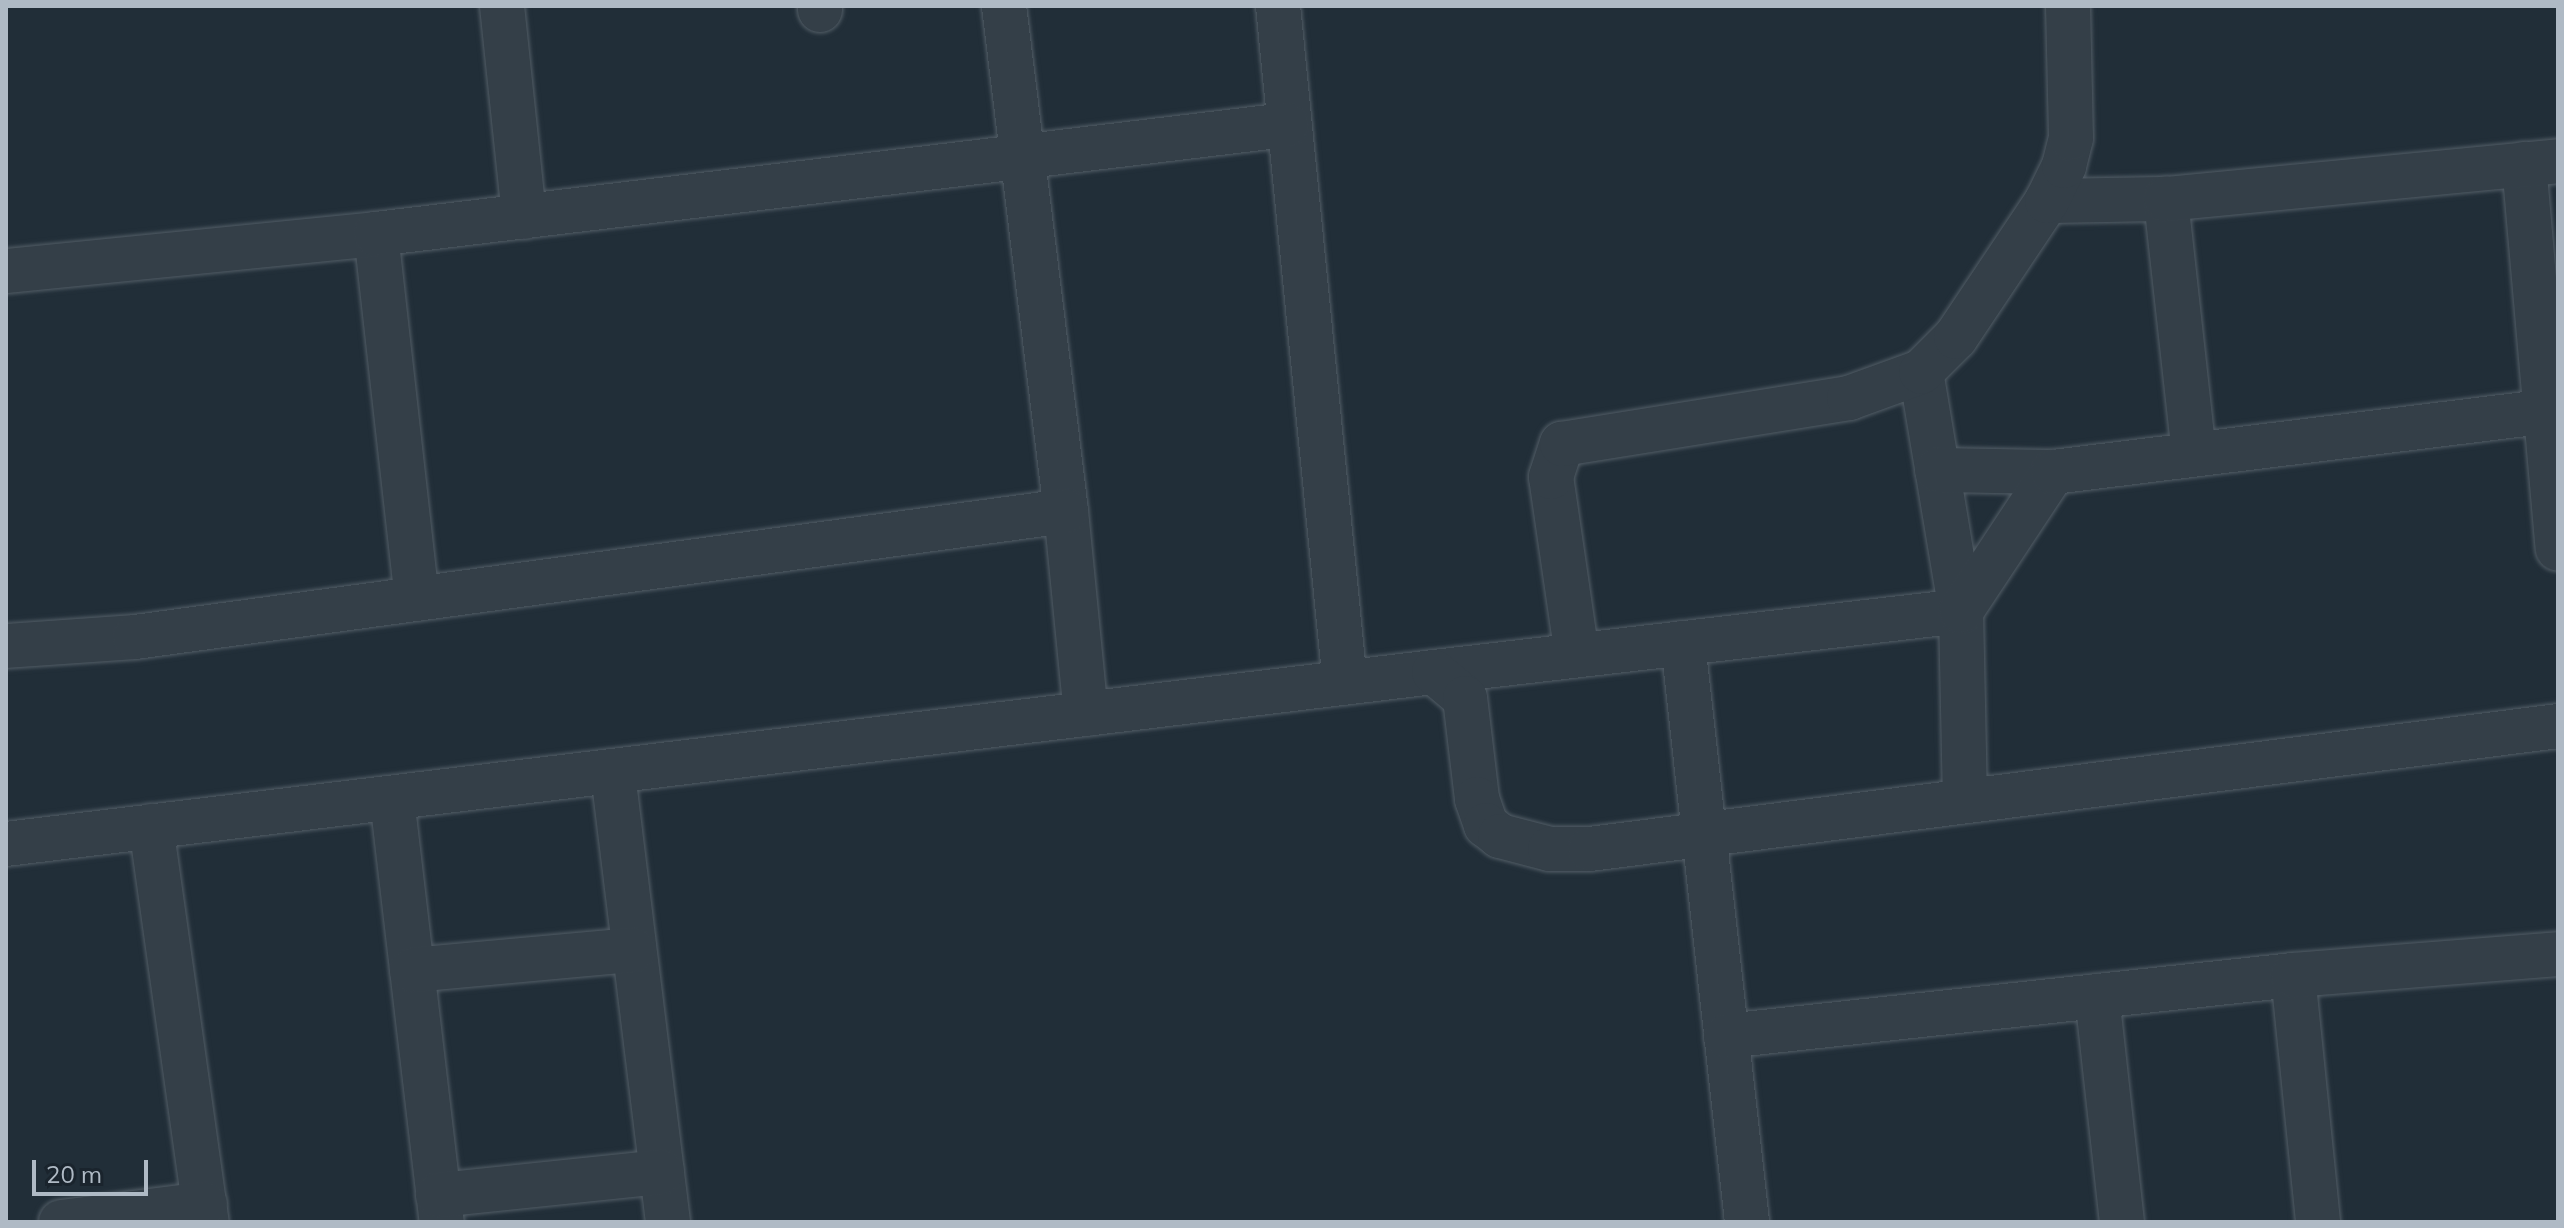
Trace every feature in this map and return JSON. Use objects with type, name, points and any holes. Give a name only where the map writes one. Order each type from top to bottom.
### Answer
[{"type":"street","points":[[502,6],[524,217]]},
{"type":"street","points":[[1004,6],[1066,511],[1086,714]]},
{"type":"street","points":[[1278,6],[1286,125],[1345,683]]},
{"type":"street","points":[[1577,655],[1551,477],[1562,444],[1849,398],[1921,372],[1956,337],[2047,201],[2071,138],[2068,6]]},
{"type":"street","points":[[6,271],[376,234],[1022,160],[1286,125]]},
{"type":"street","points":[[2047,201],[2166,199],[2541,162],[2558,549]]},
{"type":"street","points":[[2166,199],[2194,454]]},
{"type":"street","points":[[376,234],[417,599]]},
{"type":"street","points":[[1921,372],[1961,611],[1965,799]]},
{"type":"street","points":[[1937,470],[2053,472],[2550,410]]},
{"type":"street","points":[[6,844],[1961,611],[2053,472]]},
{"type":"street","points":[[6,646],[135,637],[1066,511]]},
{"type":"street","points":[[1683,643],[1747,1222]]},
{"type":"street","points":[[1434,672],[1465,698],[1477,799],[1486,825],[1500,836],[1550,849],[1590,849],[1702,831],[2558,726]]},
{"type":"street","points":[[613,774],[668,1222]]},
{"type":"street","points":[[392,799],[440,1209],[662,1172]]},
{"type":"street","points":[[61,1222],[206,1213],[151,826]]},
{"type":"street","points":[[412,970],[633,950]]},
{"type":"street","points":[[1726,1036],[2293,975],[2558,954]]},
{"type":"street","points":[[2293,975],[2318,1222]]},
{"type":"street","points":[[2097,996],[2122,1222]]}]
